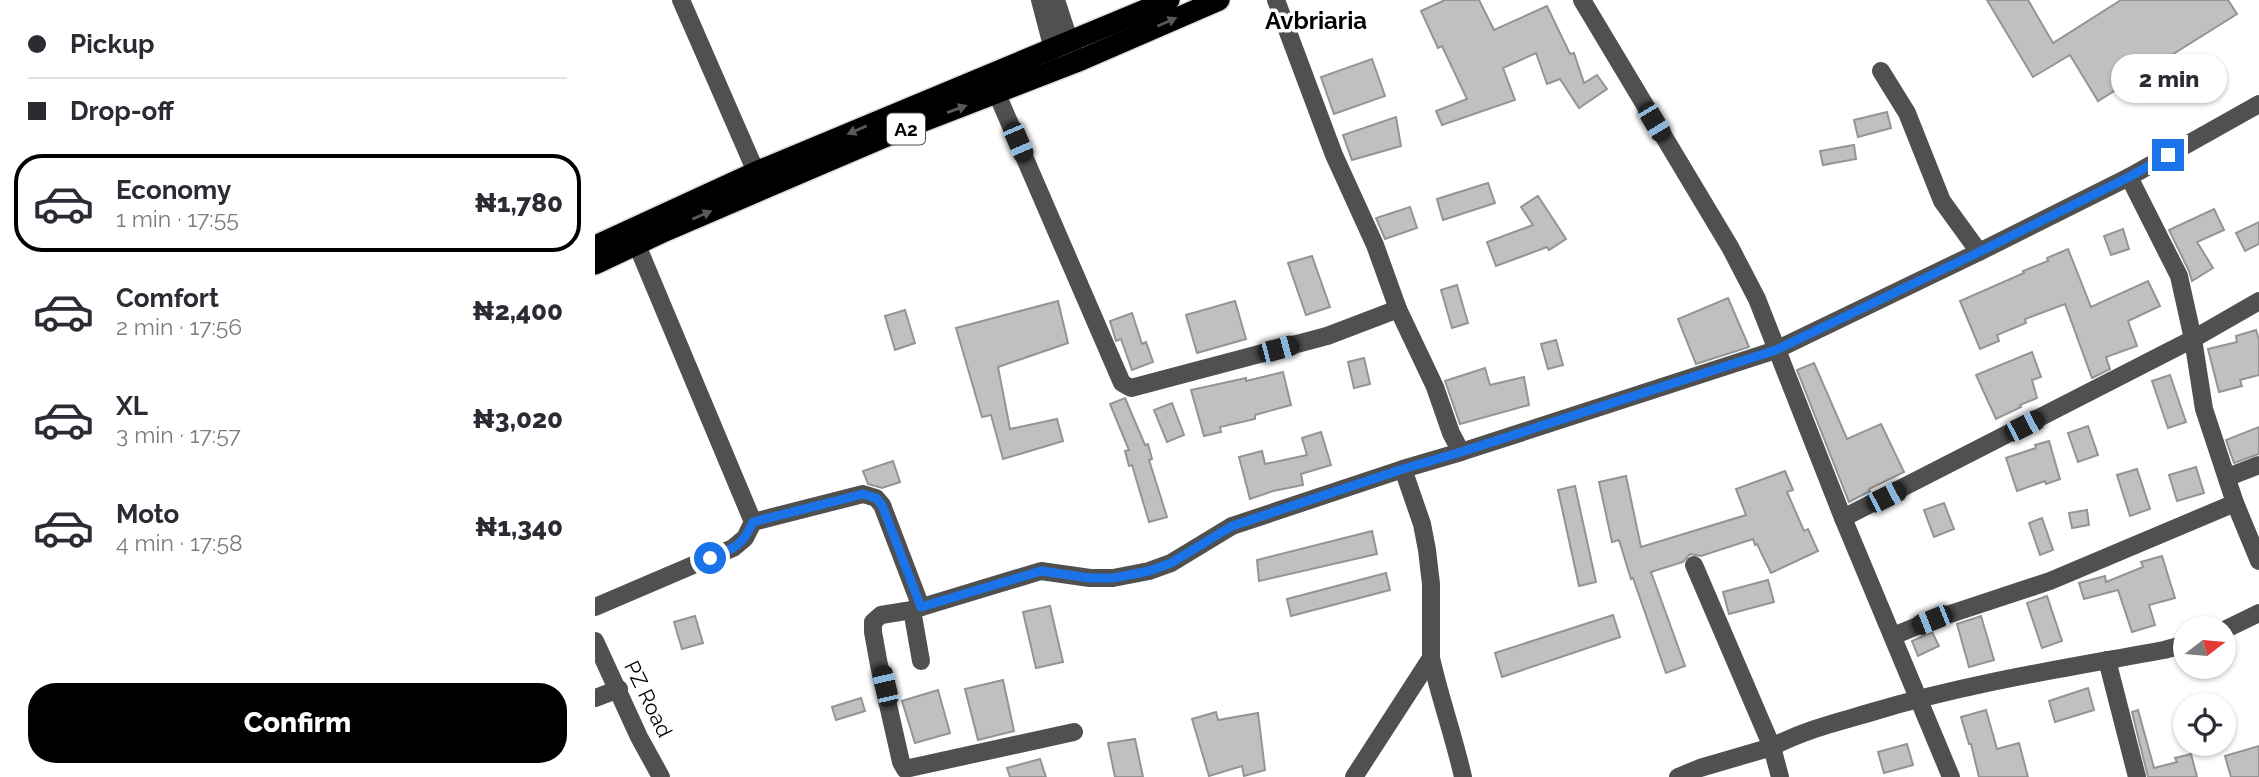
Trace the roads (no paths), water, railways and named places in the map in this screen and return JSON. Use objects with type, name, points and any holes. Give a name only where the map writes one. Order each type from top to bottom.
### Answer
[{"type":"highway","name":"A2","points":[[595,246],[756,172],[1169,0]]},
{"type":"highway","name":"A2","points":[[595,264],[911,126],[1067,66],[1219,0]]},
{"type":"street","points":[[681,0],[756,172]]},
{"type":"street","points":[[1040,0],[1061,45],[1067,66]]},
{"type":"street","points":[[1056,0],[1061,45]]},
{"type":"street","points":[[1276,0],[1334,155],[1375,245],[1398,309],[1435,387],[1451,433],[1461,452]]},
{"type":"street","points":[[1582,0],[1730,247],[1757,299],[1843,518],[1951,777]]},
{"type":"street","points":[[1881,71],[1907,113],[1942,201],[1979,252]]},
{"type":"street","points":[[997,94],[1122,383],[1131,388],[1327,336],[1398,309]]},
{"type":"street","points":[[1074,732],[905,769],[901,762],[872,625],[875,619],[881,615],[916,609],[1041,571],[1090,578],[1113,578],[1149,571],[1171,563],[1232,526],[1776,350],[2129,177],[2259,104]]},
{"type":"street","points":[[2129,177],[2179,276],[2193,339],[2204,409],[2235,503],[2259,561]]},
{"type":"street","points":[[637,245],[753,522]]},
{"type":"street","points":[[1843,518],[2193,339],[2259,301]]},
{"type":"street","points":[[2228,477],[2259,465]]},
{"type":"street","points":[[1403,469],[1422,524],[1427,550],[1431,584],[1431,658],[1438,693],[1456,745],[1463,777]]},
{"type":"street","points":[[595,607],[733,548],[745,538],[753,522],[863,494],[876,498],[882,505],[916,609],[921,661]]},
{"type":"street","points":[[1893,636],[1932,620],[2050,581],[2235,503]]},
{"type":"street","points":[[1694,565],[1772,747],[1780,777]]},
{"type":"street","points":[[2237,624],[2259,613]]},
{"type":"street","name":"PZ Road","points":[[595,641],[639,737],[661,777]]},
{"type":"street","points":[[1678,777],[1772,747],[1797,734],[1918,698],[2028,673],[2173,647]]},
{"type":"street","points":[[1354,777],[1431,658]]},
{"type":"street","points":[[2106,660],[2137,777]]},
{"type":"street","points":[[595,698],[619,689]]},
{"type":"district","name":"Avbriaria","points":[[1316,21]]}]
